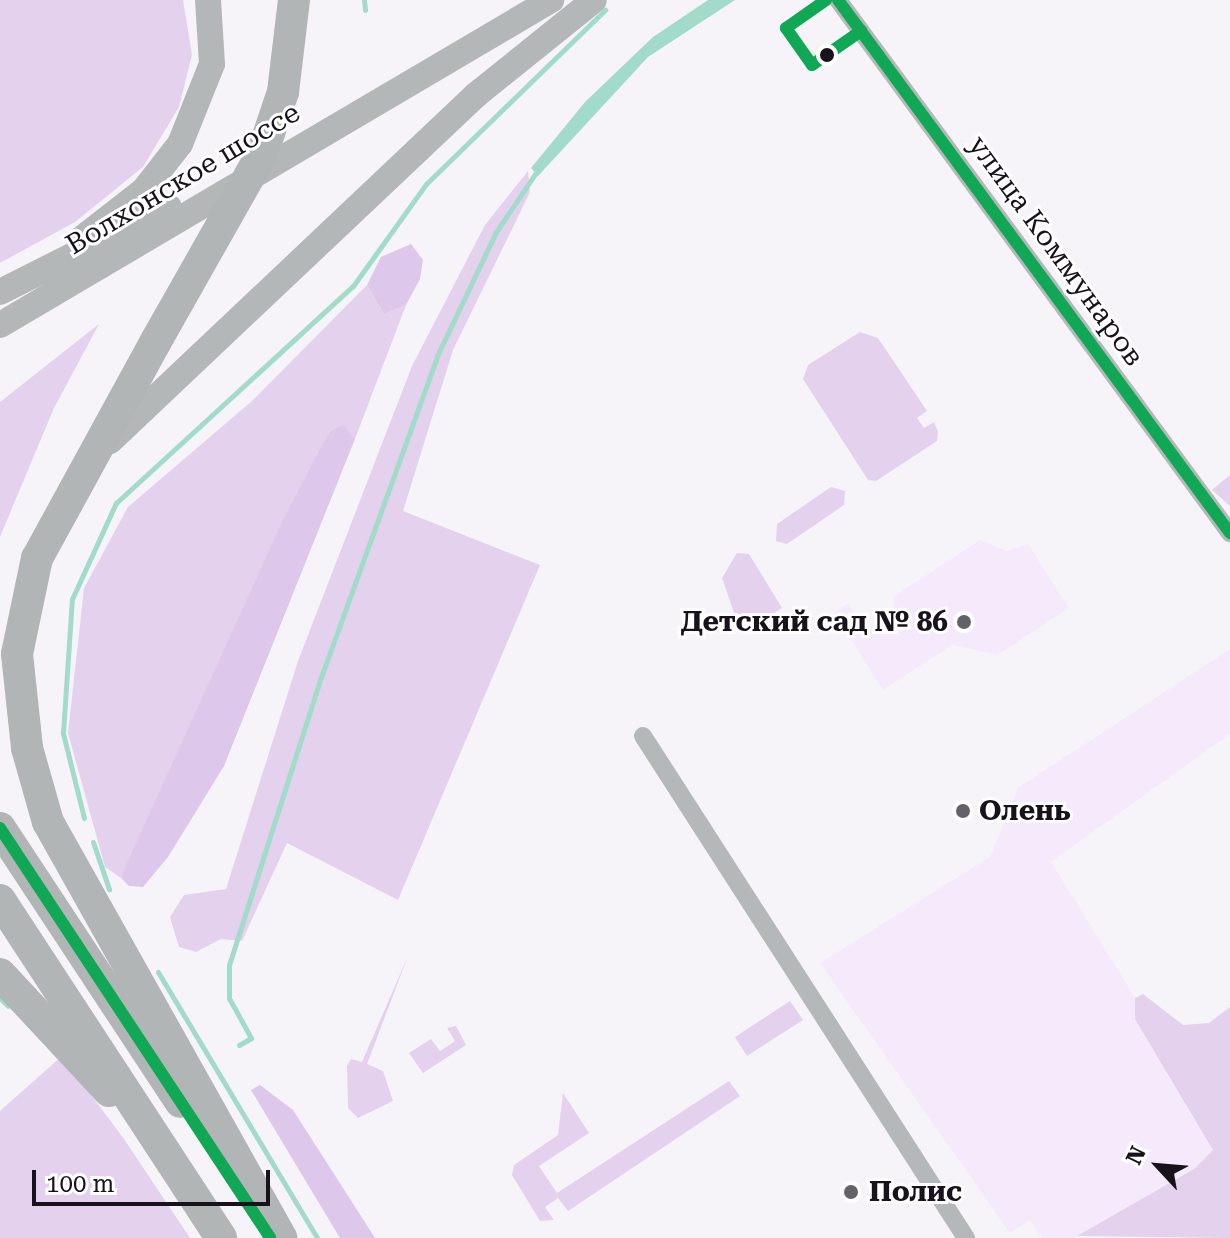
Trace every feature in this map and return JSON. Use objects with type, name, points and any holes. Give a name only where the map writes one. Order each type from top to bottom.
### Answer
[{"type":"highway","points":[[281,1238],[48,822],[27,748],[17,654],[37,558],[57,511],[262,154],[283,92],[294,0]]},
{"type":"highway","points":[[0,828],[270,1238]]},
{"type":"highway","points":[[0,900],[142,1122],[221,1238]]},
{"type":"highway","points":[[0,974],[70,1055],[142,1122]]},
{"type":"main road","points":[[27,276],[144,190],[180,144],[212,64],[208,0]]},
{"type":"main road","name":"Волхонское шоссе","points":[[428,67],[521,0]]},
{"type":"main road","name":"Волхонское шоссе","points":[[0,325],[428,67],[551,0]]},
{"type":"main road","points":[[57,511],[148,401],[476,95],[594,0]]},
{"type":"main road","name":"Волхонское шоссе","points":[[0,292],[398,85]]},
{"type":"street","name":"улица Коммунаров","points":[[838,0],[1230,533]]},
{"type":"street","points":[[643,736],[966,1238]]},
{"type":"shaded area","points":[[0,0],[183,0],[192,55],[179,107],[143,167],[75,222],[0,263]]},
{"type":"shaded area","points":[[708,0],[735,0],[648,57],[538,176],[531,168],[585,102],[653,37]]},
{"type":"shaded area","points":[[528,171],[530,192],[453,350],[403,511],[540,565],[398,900],[287,843],[242,941],[221,939],[196,952],[179,947],[170,917],[184,895],[226,889],[298,661],[412,366],[485,225]]},
{"type":"shaded area","points":[[411,244],[423,260],[420,279],[406,305],[384,314],[367,285],[381,257]]},
{"type":"shaded area","points":[[367,285],[384,314],[406,305],[355,439],[343,426],[329,432],[121,878],[105,867],[68,733],[84,588],[128,507],[252,401]]},
{"type":"shaded area","points":[[99,324],[54,408],[0,537],[0,402]]},
{"type":"shaded area","points":[[860,332],[878,338],[927,411],[917,418],[924,428],[934,422],[938,432],[937,441],[876,481],[868,480],[803,379],[808,365]]},
{"type":"shaded area","points":[[343,425],[355,439],[224,766],[168,857],[143,887],[129,886],[121,878],[128,861],[283,520],[329,432]]},
{"type":"shaded area","points":[[1230,475],[1230,506],[1212,490]]},
{"type":"shaded area","points":[[831,487],[845,491],[844,505],[787,544],[776,541],[777,524]]},
{"type":"shaded area","name":"Детский сад № 86","points":[[980,540],[1007,551],[1028,544],[1069,608],[998,655],[952,645],[883,690],[834,613],[848,603],[867,631],[895,612],[893,597]]},
{"type":"shaded area","points":[[737,553],[749,554],[782,608],[741,633],[722,578]]},
{"type":"shaded area","points":[[1230,649],[1230,734],[1051,862],[1185,1078],[1176,1085],[1213,1150],[1194,1169],[1073,1238],[1042,1238],[1030,1220],[1010,1233],[820,963],[990,857],[1018,788]]},
{"type":"shaded area","points":[[408,956],[367,1064],[383,1071],[393,1101],[358,1118],[348,1108],[347,1066],[351,1059],[362,1062]]},
{"type":"shaded area","points":[[1143,994],[1183,1025],[1209,1023],[1230,1007],[1230,1238],[1077,1236],[1194,1169],[1213,1150],[1135,1019],[1135,998]]},
{"type":"shaded area","points":[[790,1001],[803,1020],[747,1056],[735,1037]]},
{"type":"shaded area","points":[[456,1026],[466,1045],[423,1073],[409,1053],[431,1039],[440,1051],[455,1041],[447,1028]]},
{"type":"shaded area","points":[[62,1056],[124,1139],[190,1238],[0,1238],[0,1111]]},
{"type":"shaded area","points":[[729,1081],[740,1096],[568,1211],[558,1198],[545,1207],[554,1220],[540,1221],[512,1175],[514,1165],[558,1135],[563,1093],[589,1133],[539,1166],[557,1193]]},
{"type":"shaded area","points":[[260,1085],[293,1110],[375,1238],[340,1238],[251,1090]]},
{"type":"waterway","points":[[364,0],[365,10]]},
{"type":"waterway","points":[[84,818],[63,733],[72,599],[116,503],[353,286],[426,184],[605,10]]},
{"type":"waterway","points":[[239,1045],[251,1038],[229,998],[229,965],[320,680],[438,354],[496,232],[539,168]]},
{"type":"waterway","points":[[93,842],[109,889]]},
{"type":"waterway","points":[[158,972],[317,1238]]},
{"type":"waterway","points":[[0,998],[8,1006]]},
{"type":"transit line","points":[[826,0],[786,28],[812,65],[861,31]]},
{"type":"transit line","points":[[838,0],[1230,533]]},
{"type":"transit line","points":[[0,828],[270,1238]]},
{"type":"place","name":"Детский сад № 86","points":[[964,622]]},
{"type":"place","name":"Олень","points":[[963,811]]},
{"type":"place","name":"Полис","points":[[851,1192]]}]
